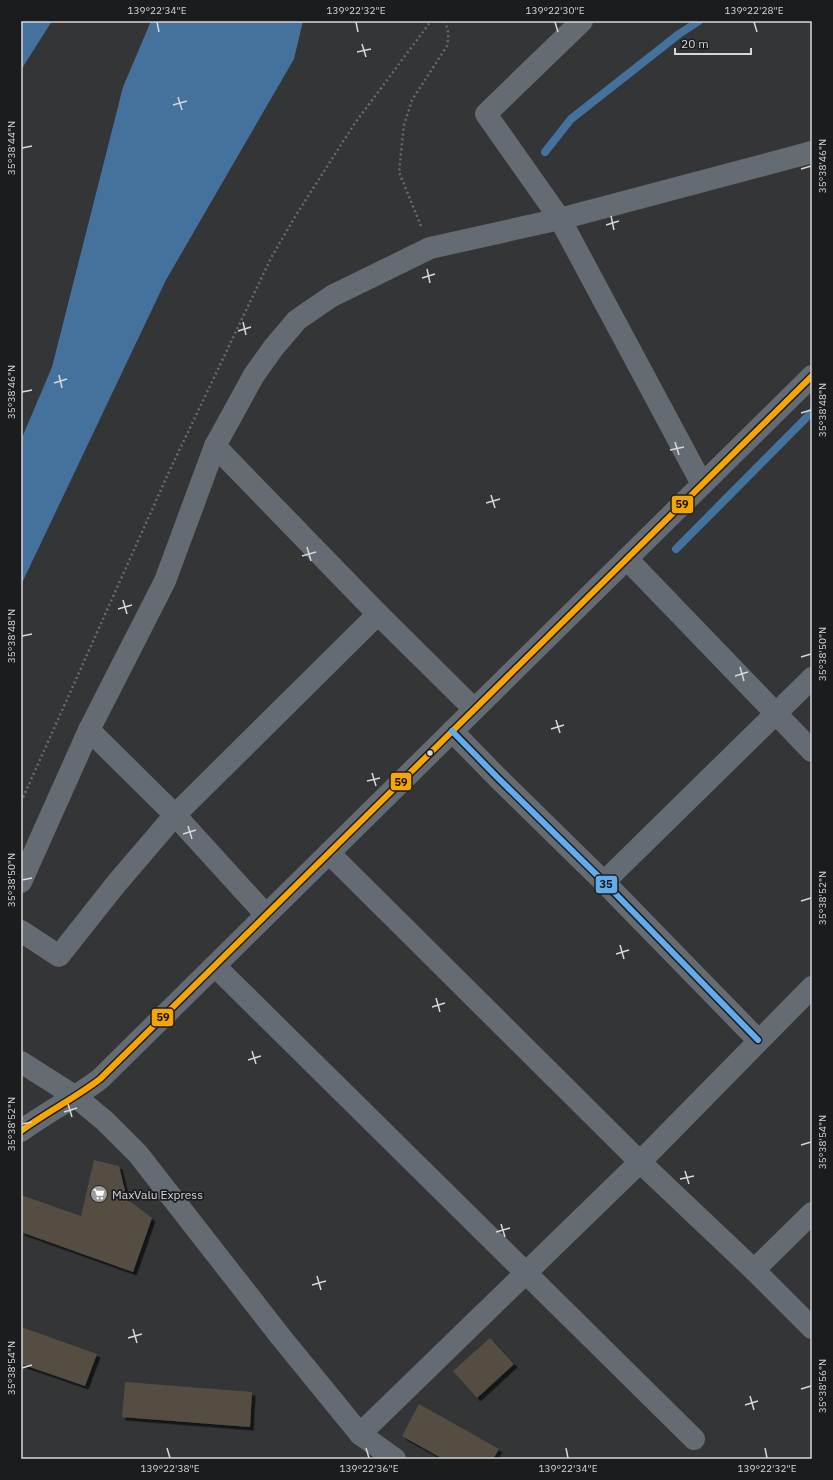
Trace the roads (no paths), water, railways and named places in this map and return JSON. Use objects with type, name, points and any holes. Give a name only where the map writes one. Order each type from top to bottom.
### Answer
[{"type":"street","points":[[582,21],[486,114],[560,219],[702,484]]},
{"type":"street","points":[[21,882],[89,730],[165,581],[215,446],[254,375],[274,347],[297,320],[332,296],[430,248],[560,219],[812,152]]},
{"type":"street","points":[[21,1131],[39,1118],[76,1097],[100,1079],[812,376]]},
{"type":"street","points":[[215,446],[378,614],[474,709]]},
{"type":"street","points":[[627,559],[812,751]]},
{"type":"street","points":[[21,931],[59,956],[116,884],[175,815],[378,614]]},
{"type":"street","points":[[604,882],[812,678]]},
{"type":"street","points":[[89,730],[175,815],[266,915]]},
{"type":"street","points":[[452,731],[497,778],[604,882],[758,1040]]},
{"type":"street","points":[[329,853],[640,1162],[754,1270],[812,1328]]},
{"type":"street","points":[[215,966],[694,1439]]},
{"type":"street","points":[[360,1434],[640,1162],[758,1040],[812,987]]},
{"type":"street","points":[[21,1062],[76,1097],[105,1121],[138,1154],[280,1336],[360,1434],[395,1459]]},
{"type":"street","points":[[754,1270],[812,1213]]},
{"type":"water","points":[[21,21],[52,21],[21,70]]},
{"type":"water","points":[[151,21],[303,21],[294,59],[166,280],[21,585],[21,440],[52,367],[123,87]]},
{"type":"waterway","points":[[545,152],[571,119],[679,34],[699,21]]},
{"type":"waterway","points":[[676,549],[812,412]]},
{"type":"place","name":"MaxValu Express","points":[[99,1194]]}]
